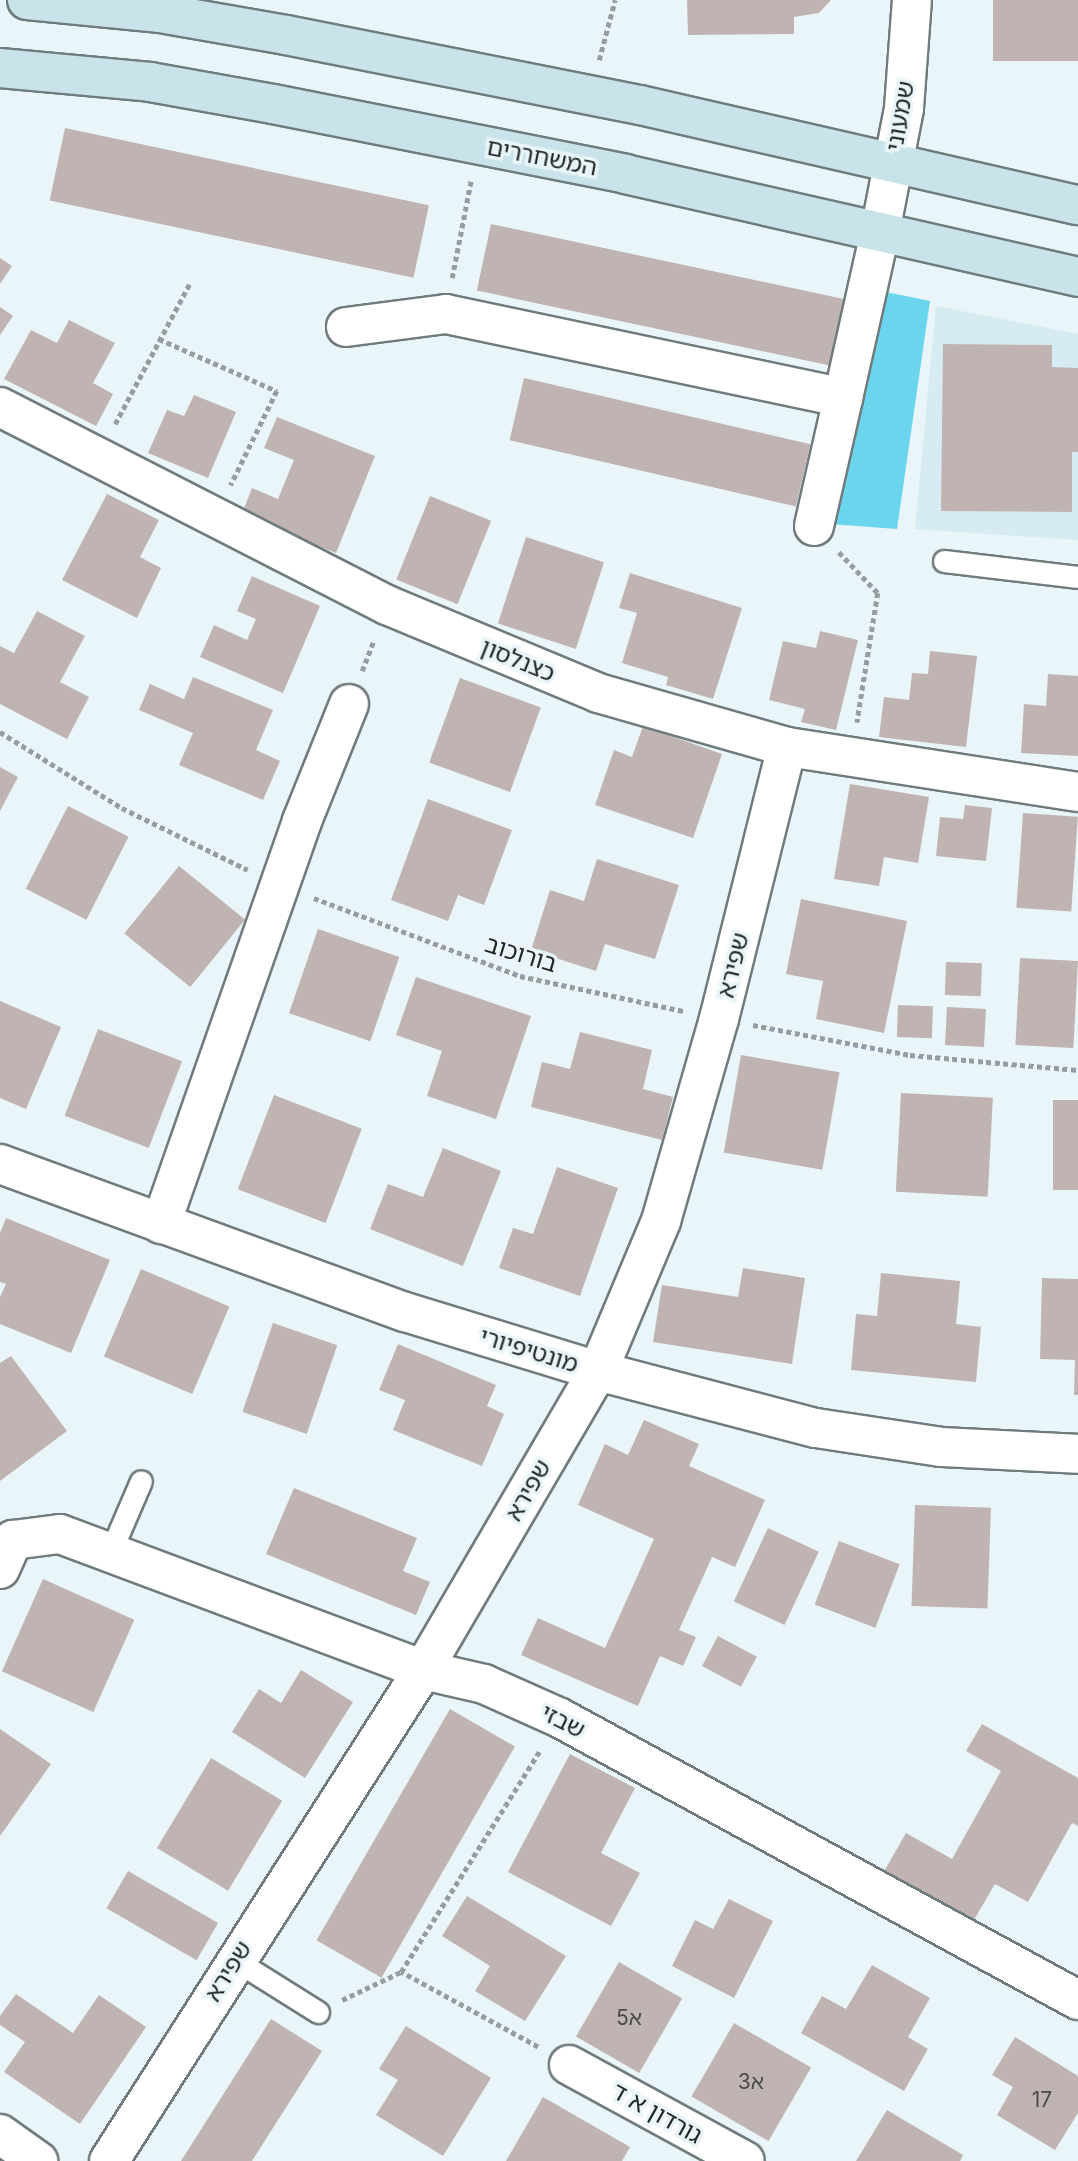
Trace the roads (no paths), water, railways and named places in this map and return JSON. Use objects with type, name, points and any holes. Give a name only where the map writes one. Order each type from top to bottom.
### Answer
[{"type":"main road","points":[[27,0],[199,10],[1078,205]]},
{"type":"main road","name":"המשחררים","points":[[0,68],[150,82],[478,145],[1078,277]]},
{"type":"street","name":"שמעוני","points":[[814,526],[880,232],[904,108],[912,0]]},
{"type":"street","points":[[346,327],[446,314],[843,398]]},
{"type":"street","name":"כצנלסון","points":[[0,407],[97,460],[387,605],[598,693],[787,747],[1078,792]]},
{"type":"street","points":[[161,1224],[279,885],[349,704]]},
{"type":"street","name":"שפירא","points":[[108,2161],[423,1670],[598,1371],[661,1221],[719,1019],[787,747]]},
{"type":"street","name":"מונטיפיורי","points":[[0,1164],[405,1312],[598,1371],[816,1428],[942,1447],[1078,1454]]},
{"type":"street","name":"שבזי","points":[[7,1555],[60,1534],[423,1670],[484,1684],[560,1718],[1078,2000]]},
{"type":"street","name":"גורדון א ד","points":[[569,2065],[745,2161]]},
{"type":"street","points":[[0,2134],[38,2161]]},
{"type":"lane","points":[[944,561],[1078,577]]},
{"type":"lane","points":[[110,1553],[141,1481]]},
{"type":"lane","points":[[235,1960],[318,2012]]}]
